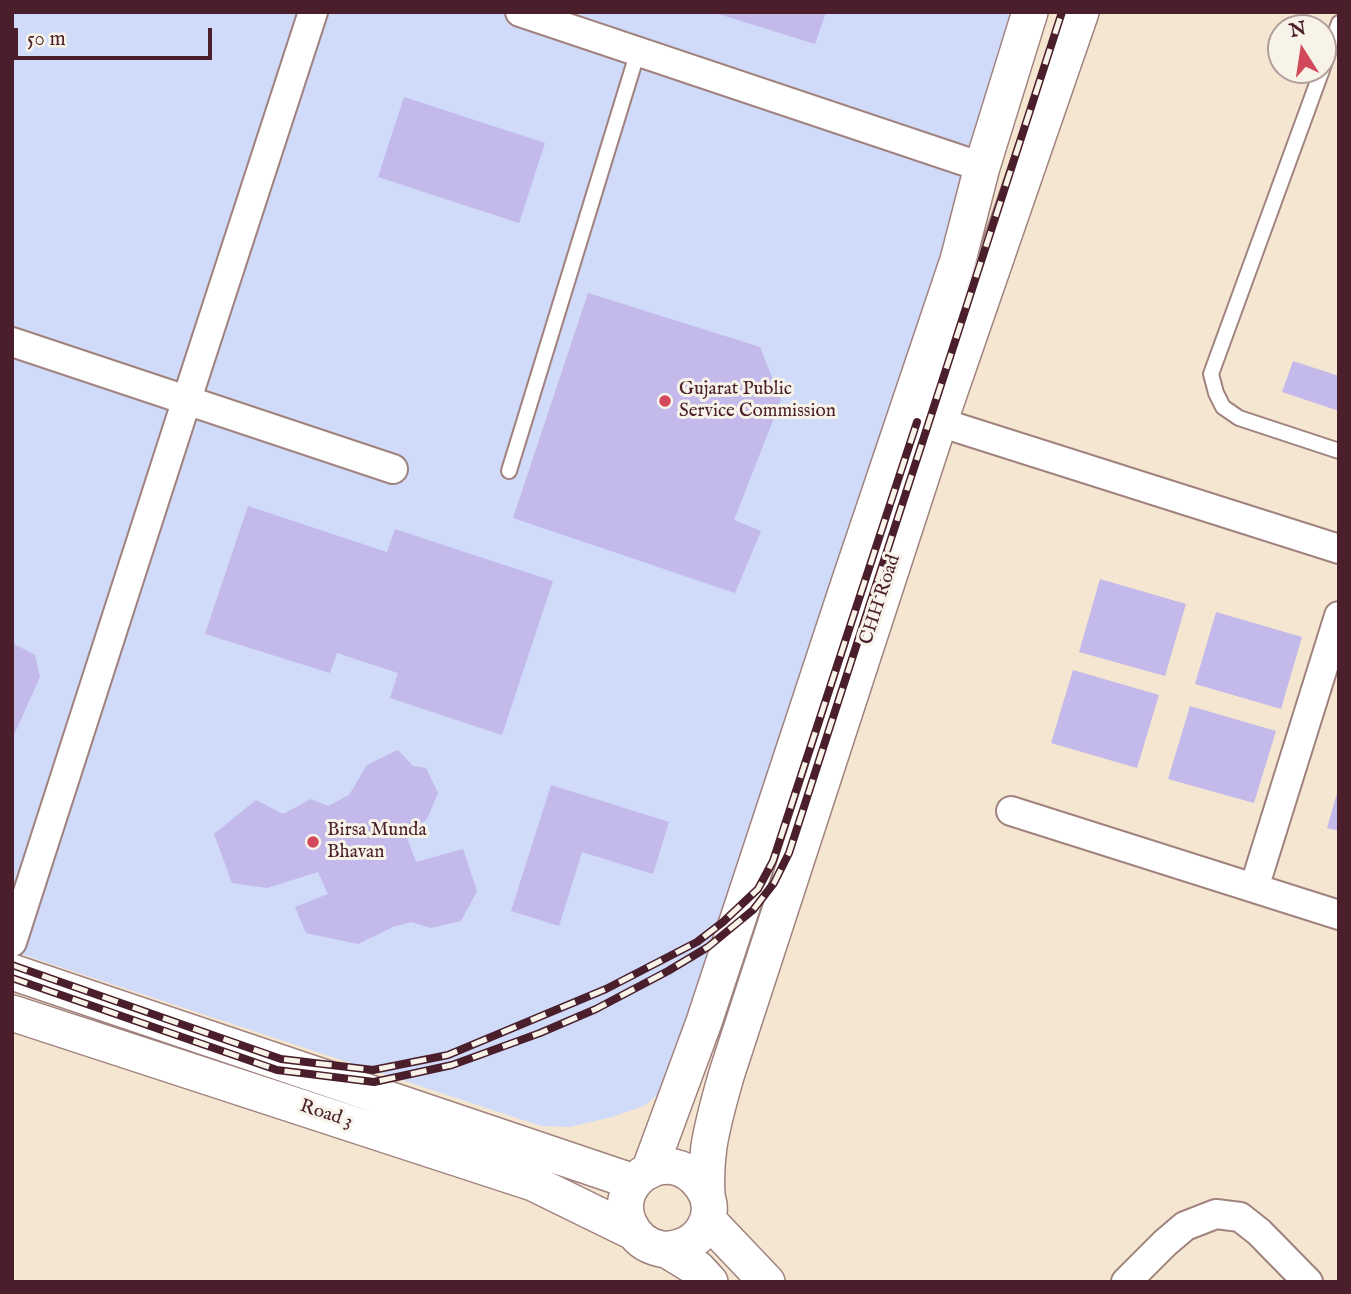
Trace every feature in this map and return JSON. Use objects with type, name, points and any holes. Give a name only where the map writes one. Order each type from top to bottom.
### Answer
[{"type":"street","points":[[12,942],[313,12]]},
{"type":"street","points":[[520,12],[982,167]]},
{"type":"street","points":[[642,1177],[704,1022],[848,586],[923,417],[982,167],[1030,12]]},
{"type":"street","name":"CHH Road","points":[[707,1207],[709,1147],[727,1073],[923,417],[1081,12]]},
{"type":"street","points":[[12,342],[393,469]]},
{"type":"street","points":[[923,417],[1339,549]]},
{"type":"street","points":[[1254,888],[1339,616]]},
{"type":"street","points":[[1011,811],[1339,915]]},
{"type":"street","name":"Road 3","points":[[12,972],[360,1091],[642,1177]]},
{"type":"street","name":"Road 3","points":[[12,1013],[533,1183],[633,1232]]},
{"type":"street","points":[[349,1123],[360,1091]]},
{"type":"street","points":[[668,1166],[681,1168],[702,1183],[707,1207],[702,1232],[692,1241],[667,1250],[642,1242],[633,1232],[625,1207],[628,1194],[642,1177],[655,1168],[668,1166]]},
{"type":"street","points":[[707,1207],[767,1282]]},
{"type":"street","points":[[1126,1282],[1185,1226],[1216,1214],[1240,1217],[1259,1232],[1308,1282]]},
{"type":"street","points":[[667,1250],[698,1269],[710,1282]]},
{"type":"lane","points":[[509,471],[638,51]]},
{"type":"lane","points":[[1316,84],[1211,374],[1223,407],[1239,418],[1339,451]]},
{"type":"shaded area","points":[[12,12],[1019,12],[682,1075],[644,1106],[570,1127],[541,1126],[12,951]]},
{"type":"building","points":[[712,12],[826,12],[815,44]]},
{"type":"building","points":[[404,97],[545,143],[519,223],[378,177]]},
{"type":"building","points":[[588,293],[760,347],[781,400],[734,520],[761,531],[735,593],[513,518]]},
{"type":"building","points":[[1293,361],[1339,376],[1339,411],[1282,392]]},
{"type":"building","points":[[248,506],[387,552],[395,529],[553,581],[502,735],[390,698],[398,673],[337,653],[330,673],[205,634]]},
{"type":"building","points":[[1100,579],[1186,604],[1165,676],[1079,652]]},
{"type":"building","points":[[1216,612],[1302,637],[1281,709],[1195,684]]},
{"type":"building","points":[[12,643],[35,655],[40,677],[12,739]]},
{"type":"building","points":[[1073,670],[1159,695],[1137,768],[1051,743]]},
{"type":"building","points":[[1190,706],[1276,731],[1254,803],[1168,779]]},
{"type":"building","name":"Birsa Munda Bhavan","points":[[398,750],[413,766],[426,768],[438,793],[427,819],[406,835],[416,862],[463,849],[477,891],[461,921],[431,928],[411,922],[393,927],[358,944],[306,933],[295,907],[328,894],[318,872],[267,888],[232,883],[214,834],[256,800],[283,814],[311,799],[328,806],[349,795],[367,765]]},
{"type":"building","points":[[551,785],[669,822],[653,874],[582,852],[559,926],[511,911]]},
{"type":"building","points":[[1339,790],[1339,831],[1327,828]]},
{"type":"railway","points":[[12,978],[277,1070],[374,1082],[452,1065],[596,1009],[708,947],[753,910],[774,883],[789,853],[1062,12]]},
{"type":"railway","points":[[12,965],[281,1059],[373,1070],[448,1055],[606,989],[697,942],[758,889],[773,861],[917,422]]},
{"type":"place","name":"Gujarat Public Service Commission","points":[[665,401]]},
{"type":"place","name":"Birsa Munda Bhavan","points":[[313,842]]}]
